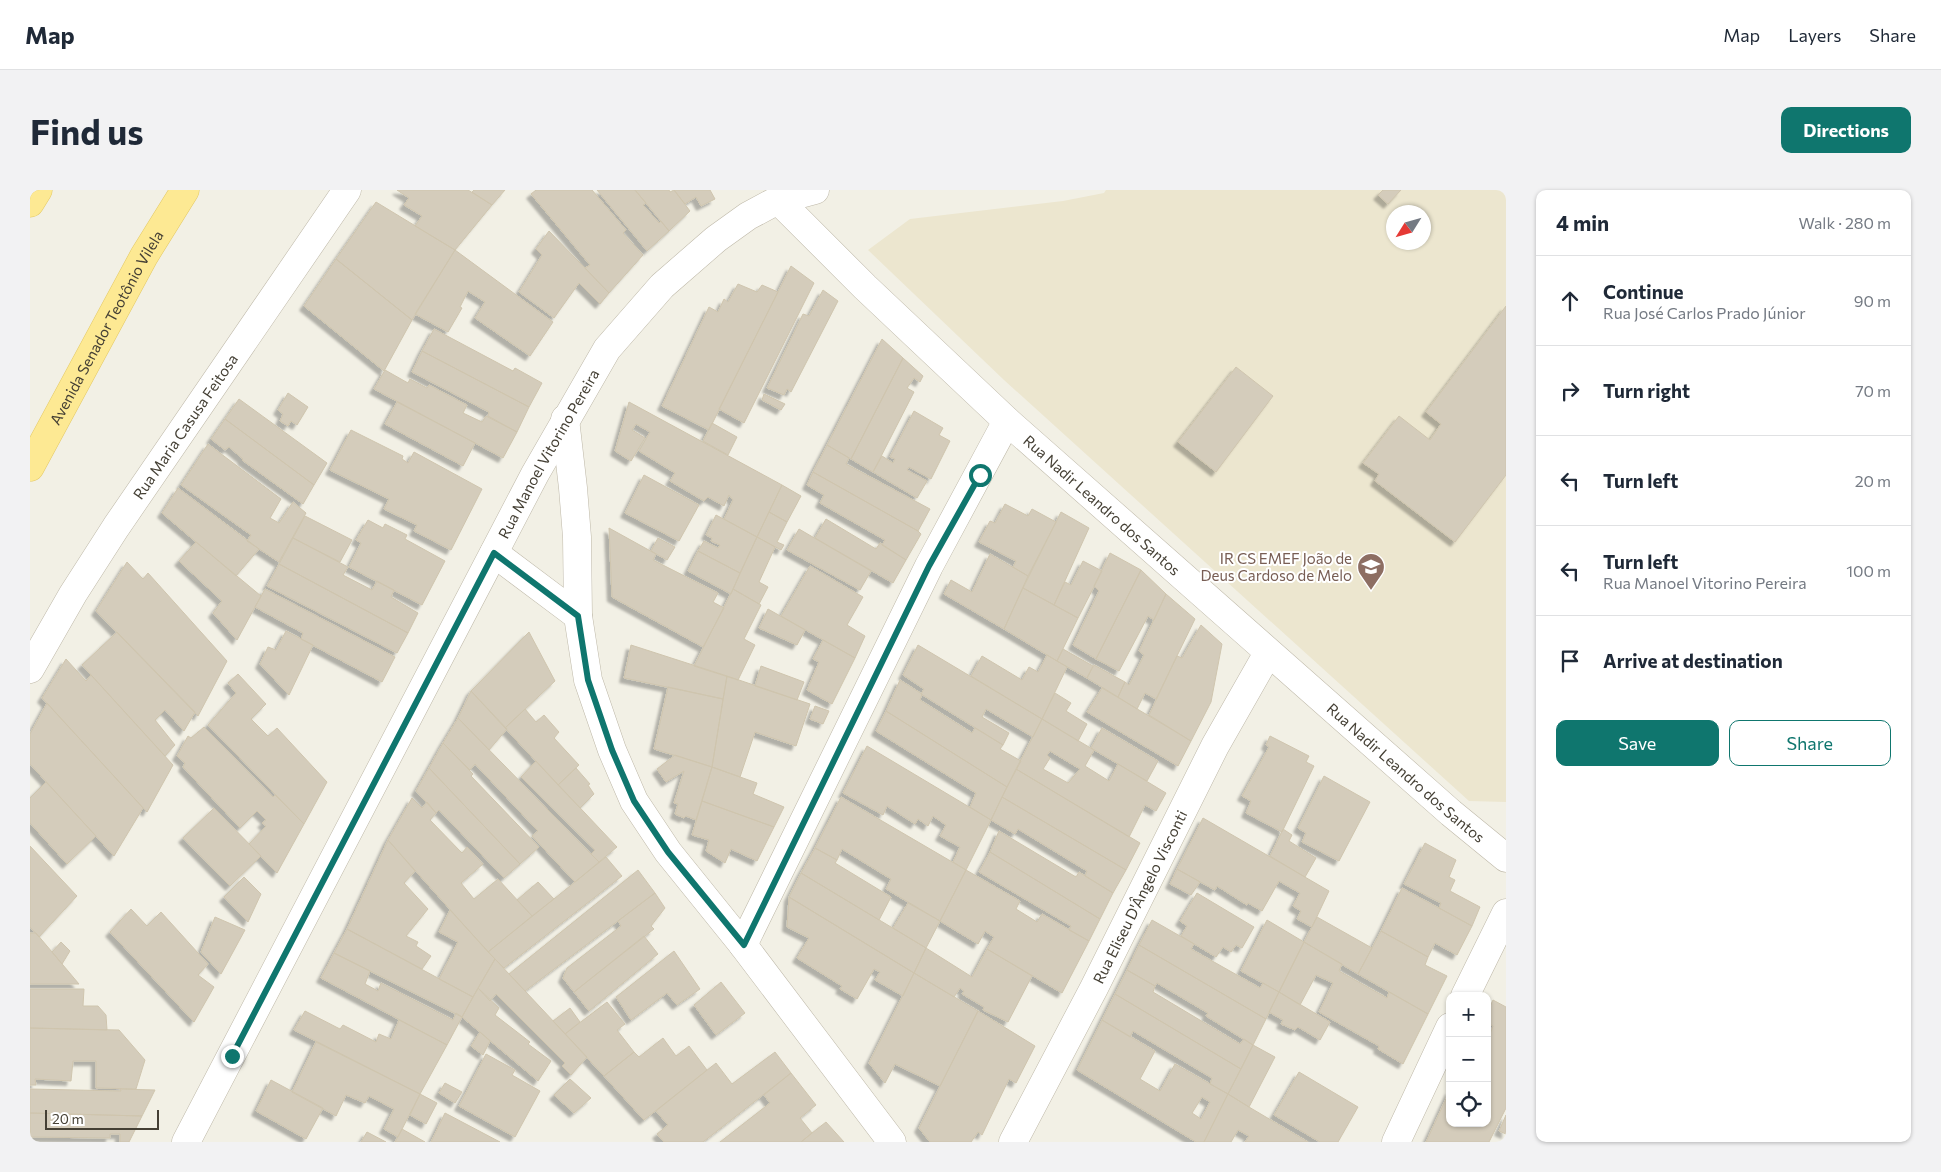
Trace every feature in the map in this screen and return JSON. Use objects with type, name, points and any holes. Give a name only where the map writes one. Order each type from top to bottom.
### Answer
[{"type":"main road","points":[[30,203],[38,190]]},
{"type":"main road","name":"Avenida Senador Teotônio Vilela","points":[[30,467],[140,264],[185,190]]},
{"type":"street","name":"Rua Maria Casusa Feitosa","points":[[30,670],[73,594],[116,526],[347,190]]},
{"type":"street","name":"Rua Manoel Vitorino Pereira","points":[[186,1142],[565,419],[607,349],[662,286],[716,239],[748,216],[778,200],[815,190]]},
{"type":"street","name":"Rua Nadir Leandro dos Santos","points":[[778,200],[865,287],[1007,421],[1451,814],[1506,858]]},
{"type":"street","points":[[565,419],[573,488],[578,616],[588,680],[612,750],[634,801],[668,852],[744,945],[892,1142]]},
{"type":"street","points":[[744,945],[929,566],[1007,421]]},
{"type":"street","points":[[494,553],[578,616]]},
{"type":"street","name":"Rua Eliseu D'Ângelo Visconti","points":[[1013,1142],[1061,1053],[1215,746],[1268,653]]},
{"type":"street","points":[[1467,992],[1506,913]]},
{"type":"street","points":[[1396,1142],[1446,1036]]},
{"type":"shaded area","name":"IR CS EMEF João de Deus Cardoso de Melo","points":[[1106,190],[1506,190],[1506,802],[1469,801],[1004,380],[868,250],[910,219],[1063,201],[1104,193]]},
{"type":"building","points":[[397,190],[468,190],[492,205],[455,250],[415,226],[422,216],[404,205],[409,198]]},
{"type":"building","points":[[474,190],[505,190],[492,205],[472,192]]},
{"type":"building","points":[[536,190],[592,190],[626,230],[623,233],[643,255],[609,293],[585,268],[590,265],[531,194]]},
{"type":"building","points":[[597,190],[635,190],[646,203],[643,205],[669,231],[647,251]]},
{"type":"building","points":[[635,190],[669,190],[670,192],[674,190],[690,211],[669,231]]},
{"type":"building","points":[[674,190],[710,190],[715,199],[701,206],[696,197],[685,204]]},
{"type":"building","points":[[1383,190],[1401,190],[1388,204],[1378,195]]},
{"type":"building","points":[[376,202],[455,250],[412,320],[336,259]]},
{"type":"building","points":[[549,231],[609,293],[600,304],[579,283],[554,318],[519,292],[542,255],[536,249]]},
{"type":"building","points":[[455,250],[553,322],[530,356],[475,318],[485,302],[468,291],[460,307],[462,308],[448,332],[415,314]]},
{"type":"building","points":[[336,259],[412,320],[384,371],[304,306]]},
{"type":"building","points":[[791,266],[814,283],[744,423],[719,409]]},
{"type":"building","points":[[738,284],[757,292],[762,285],[778,292],[709,430],[662,406],[709,307],[718,312],[724,299],[728,302]]},
{"type":"building","points":[[823,290],[838,301],[791,392],[787,389],[784,395],[767,388],[803,314],[809,316]]},
{"type":"building","points":[[1506,306],[1506,475],[1455,542],[1375,481],[1379,474],[1363,463],[1399,416],[1430,440],[1441,424],[1426,412]]},
{"type":"building","points":[[434,329],[513,371],[515,368],[542,383],[529,407],[422,351]]},
{"type":"building","points":[[882,339],[903,358],[851,459],[827,445]]},
{"type":"building","points":[[422,351],[529,407],[517,432],[488,416],[489,412],[412,372]]},
{"type":"building","points":[[903,358],[923,376],[920,382],[914,378],[907,388],[914,392],[873,472],[851,459]]},
{"type":"building","points":[[1236,367],[1273,396],[1216,472],[1178,442]]},
{"type":"building","points":[[385,370],[408,383],[410,379],[427,388],[429,385],[467,405],[463,413],[482,422],[486,416],[517,432],[503,458],[374,389]]},
{"type":"building","points":[[288,393],[308,407],[297,425],[291,421],[288,426],[280,421],[283,414],[278,410]]},
{"type":"building","points":[[764,394],[785,404],[781,410],[762,400]]},
{"type":"building","points":[[239,399],[327,463],[314,485],[225,419]]},
{"type":"building","points":[[397,402],[475,443],[463,466],[385,424]]},
{"type":"building","points":[[629,402],[782,485],[757,537],[724,519],[733,500],[729,495],[724,506],[708,497],[704,501],[670,481],[675,473],[639,451],[650,432],[636,424],[632,430],[645,438],[631,461],[615,451]]},
{"type":"building","points":[[914,411],[943,428],[939,435],[950,441],[931,479],[909,467],[907,470],[927,481],[917,498],[873,472],[882,456],[893,463],[895,459],[890,457]]},
{"type":"building","points":[[225,419],[314,485],[303,504],[242,460],[229,447],[225,450],[211,439]]},
{"type":"building","points":[[712,423],[737,437],[728,455],[703,441]]},
{"type":"building","points":[[351,430],[403,456],[402,459],[408,463],[414,452],[482,489],[451,550],[414,531],[417,525],[384,509],[389,499],[330,470]]},
{"type":"building","points":[[208,444],[281,499],[270,518],[279,523],[293,502],[306,513],[279,562],[247,541],[251,535],[181,485]]},
{"type":"building","points":[[827,445],[849,458],[846,464],[930,509],[918,531],[813,472]]},
{"type":"building","points":[[813,472],[918,531],[921,534],[906,560],[882,545],[885,540],[820,503],[824,495],[807,485]]},
{"type":"building","points":[[644,475],[699,505],[679,541],[625,513]]},
{"type":"building","points":[[782,485],[801,496],[787,522],[769,512]]},
{"type":"building","points":[[178,488],[259,549],[236,576],[162,513]]},
{"type":"building","points":[[1005,504],[1028,516],[1032,509],[1056,522],[1028,576],[1013,567],[1016,561],[979,542],[990,521],[995,523]]},
{"type":"building","points":[[769,512],[787,522],[777,542],[784,545],[781,550],[757,537]]},
{"type":"building","points":[[1061,512],[1089,528],[1054,605],[1023,588]]},
{"type":"building","points":[[716,515],[757,537],[740,573],[698,551],[704,541],[718,548],[720,545],[711,541],[712,538],[706,535]]},
{"type":"building","points":[[305,516],[352,540],[340,562],[293,538]]},
{"type":"building","points":[[826,519],[876,549],[880,543],[906,560],[893,583],[815,538]]},
{"type":"building","points":[[368,520],[383,528],[385,524],[407,535],[405,539],[445,561],[422,605],[349,567],[361,543],[356,540]]},
{"type":"building","points":[[609,528],[656,554],[653,560],[718,593],[713,602],[724,608],[703,647],[612,597]]},
{"type":"building","points":[[799,529],[871,571],[860,590],[787,550]]},
{"type":"building","points":[[757,537],[775,547],[759,582],[768,587],[759,604],[733,589]]},
{"type":"building","points":[[293,538],[348,567],[343,575],[372,590],[377,581],[394,590],[391,597],[418,613],[408,633],[279,564]]},
{"type":"building","points":[[658,538],[675,547],[667,560],[651,551]]},
{"type":"building","points":[[196,542],[261,596],[237,640],[213,613],[222,601],[179,561]]},
{"type":"building","points":[[698,551],[740,573],[731,594],[688,571]]},
{"type":"building","points":[[1110,553],[1141,570],[1096,659],[1073,645],[1099,591],[1094,586]]},
{"type":"building","points":[[990,554],[1028,576],[1004,629],[944,594],[951,580],[972,592]]},
{"type":"building","points":[[1083,561],[1102,571],[1078,618],[1054,605],[1065,582],[1071,585]]},
{"type":"building","points":[[127,562],[143,579],[148,573],[227,661],[198,716],[96,611]]},
{"type":"building","points":[[279,564],[408,633],[397,653],[267,586]]},
{"type":"building","points":[[810,566],[863,597],[847,625],[865,636],[855,658],[781,616]]},
{"type":"building","points":[[1141,570],[1166,594],[1154,620],[1148,616],[1119,671],[1096,659]]},
{"type":"building","points":[[1023,588],[1078,618],[1057,661],[1004,629]]},
{"type":"building","points":[[265,589],[395,657],[382,682],[301,639],[303,633],[255,607]]},
{"type":"building","points":[[733,589],[761,605],[744,639],[755,645],[738,680],[694,666]]},
{"type":"building","points":[[1166,594],[1195,619],[1156,699],[1145,693],[1137,709],[1118,697],[1125,682],[1129,685],[1144,655],[1139,651]]},
{"type":"building","points":[[768,609],[805,630],[797,645],[759,628]]},
{"type":"building","points":[[1201,625],[1222,644],[1211,702],[1191,741],[1149,715],[1177,656],[1182,658]]},
{"type":"building","points":[[286,631],[313,645],[289,695],[260,664],[268,647],[276,650]]},
{"type":"building","points":[[117,632],[195,712],[184,731],[165,710],[155,720],[175,745],[165,756],[82,665]]},
{"type":"building","points":[[529,632],[555,681],[505,728],[471,691]]},
{"type":"building","points":[[823,640],[855,658],[832,704],[807,690],[819,662],[813,659]]},
{"type":"building","points":[[631,645],[727,676],[723,699],[624,678]]},
{"type":"building","points":[[918,645],[1042,719],[1033,737],[986,709],[982,717],[1009,733],[1003,745],[921,694],[924,689],[903,675]]},
{"type":"building","points":[[1063,649],[1093,666],[1087,678],[1057,661]]},
{"type":"building","points":[[1047,655],[1067,667],[1042,719],[971,676],[982,656],[1022,680],[1029,667],[1038,672]]},
{"type":"building","points":[[66,659],[86,681],[91,675],[173,765],[147,812],[42,698]]},
{"type":"building","points":[[1094,665],[1125,682],[1118,697],[1087,678]]},
{"type":"building","points":[[761,666],[804,682],[797,700],[755,686]]},
{"type":"building","points":[[238,674],[266,704],[251,719],[268,736],[277,728],[327,782],[304,824],[208,725],[236,693],[228,683]]},
{"type":"building","points":[[727,676],[810,704],[796,746],[755,732],[740,777],[712,767]]},
{"type":"building","points":[[900,680],[922,694],[920,700],[972,733],[975,728],[1003,745],[1000,749],[1021,761],[1007,787],[886,711]]},
{"type":"building","points":[[668,687],[723,699],[712,767],[654,749]]},
{"type":"building","points":[[1102,688],[1191,741],[1178,766],[1087,712]]},
{"type":"building","points":[[471,691],[507,729],[489,750],[458,718]]},
{"type":"building","points":[[1055,693],[1071,703],[1066,711],[1087,724],[1078,741],[1042,719]]},
{"type":"building","points":[[47,703],[143,808],[114,856],[30,764],[30,734]]},
{"type":"building","points":[[815,706],[829,711],[823,724],[810,719]]},
{"type":"building","points":[[525,709],[536,722],[544,715],[559,732],[554,738],[579,765],[558,785],[505,728]]},
{"type":"building","points":[[886,711],[1007,787],[991,820],[970,807],[976,793],[876,731]]},
{"type":"building","points":[[458,718],[599,862],[575,882],[532,836],[538,831],[475,764],[470,770],[443,743]]},
{"type":"building","points":[[1042,719],[1094,750],[1085,766],[1109,781],[1118,764],[1166,793],[1156,811],[1145,805],[1129,837],[1016,769]],"holes":[[[1050,751],[1080,769],[1068,783],[1043,769],[1050,758],[1047,755]]]},
{"type":"building","points":[[204,727],[273,797],[275,795],[304,824],[277,873],[249,844],[266,826],[262,823],[266,820],[257,811],[240,828],[183,767],[185,763],[177,756],[188,736],[191,738]]},
{"type":"building","points":[[1102,728],[1158,761],[1147,781],[1091,748]]},
{"type":"building","points":[[1270,736],[1309,756],[1306,762],[1314,766],[1282,832],[1246,813],[1251,801],[1242,796],[1269,747],[1266,745]]},
{"type":"building","points":[[443,743],[473,774],[471,776],[539,847],[520,864],[429,768]]},
{"type":"building","points":[[867,746],[991,820],[966,870],[953,862],[960,847],[940,836],[946,825],[933,816],[928,826],[918,819],[915,824],[887,806],[883,815],[843,793]]},
{"type":"building","points":[[675,755],[712,767],[696,820],[675,814],[678,804],[674,803],[684,771],[666,782],[657,769]]},
{"type":"building","points":[[536,761],[617,847],[599,862],[591,854],[595,850],[521,777]]},
{"type":"building","points":[[712,767],[757,783],[753,794],[784,807],[774,827],[702,801]]},
{"type":"building","points":[[429,768],[520,864],[504,878],[439,810],[436,813],[416,791]]},
{"type":"building","points":[[576,768],[590,784],[588,785],[594,794],[580,808],[558,785]]},
{"type":"building","points":[[1016,769],[1140,843],[1126,870],[1002,797]]},
{"type":"building","points":[[1324,776],[1370,802],[1339,861],[1302,842],[1306,833],[1298,828]]},
{"type":"building","points":[[46,782],[96,836],[67,864],[30,823],[30,798]]},
{"type":"building","points":[[841,797],[966,870],[940,921],[886,889],[891,879],[842,849],[837,860],[815,848]]},
{"type":"building","points":[[1002,797],[1126,870],[1113,893],[1085,876],[1087,871],[1018,829],[1015,834],[991,820]]},
{"type":"building","points":[[412,798],[422,808],[427,802],[436,813],[430,820],[462,853],[467,847],[483,864],[461,883],[474,899],[498,879],[532,916],[488,952],[388,840]]},
{"type":"building","points":[[702,801],[774,827],[757,861],[731,849],[725,863],[706,851],[709,840],[692,835]]},
{"type":"building","points":[[214,808],[261,856],[230,886],[183,838]]},
{"type":"building","points":[[1203,818],[1329,891],[1312,927],[1297,919],[1301,911],[1293,906],[1300,893],[1279,881],[1262,911],[1248,903],[1247,905],[1217,886],[1215,890],[1177,869]]},
{"type":"building","points":[[1283,829],[1292,835],[1289,841],[1316,858],[1305,877],[1270,856]]},
{"type":"building","points":[[999,831],[1076,877],[1079,872],[1113,893],[1100,919],[990,852]]},
{"type":"building","points":[[388,840],[415,871],[404,883],[428,909],[406,936],[418,942],[416,946],[431,956],[422,969],[347,929]]},
{"type":"building","points":[[1425,843],[1456,860],[1449,877],[1455,880],[1450,891],[1480,907],[1472,926],[1439,908],[1441,903],[1404,884]]},
{"type":"building","points":[[30,846],[77,896],[39,937],[30,927]]},
{"type":"building","points":[[815,848],[837,860],[835,863],[891,897],[879,920],[801,873]]},
{"type":"building","points":[[990,852],[1100,919],[1089,941],[1069,930],[1071,926],[979,872]]},
{"type":"building","points":[[606,857],[622,876],[504,968],[488,952]]},
{"type":"building","points":[[1177,869],[1200,882],[1191,895],[1170,884]]},
{"type":"building","points":[[638,870],[655,893],[525,991],[509,974]]},
{"type":"building","points":[[966,870],[1020,901],[1016,909],[1037,922],[1042,914],[1089,941],[1062,993],[987,949],[994,937],[985,931],[978,944],[940,921]]},
{"type":"building","points":[[801,873],[926,948],[914,973],[789,897]]},
{"type":"building","points":[[244,877],[261,894],[248,922],[224,897]]},
{"type":"building","points":[[538,882],[554,899],[532,916],[517,900]]},
{"type":"building","points":[[1402,888],[1472,926],[1457,955],[1435,943],[1428,957],[1381,931]]},
{"type":"building","points":[[655,893],[665,908],[651,926],[654,929],[574,992],[563,978],[567,968],[621,926],[618,921]]},
{"type":"building","points":[[1197,893],[1254,927],[1242,948],[1236,945],[1231,952],[1223,947],[1216,957],[1181,936],[1187,926],[1180,921]]},
{"type":"building","points":[[789,897],[914,973],[903,996],[875,980],[880,972],[874,969],[857,999],[840,989],[842,986],[797,958],[809,938],[787,927]]},
{"type":"building","points":[[908,903],[940,921],[926,948],[893,928]]},
{"type":"building","points":[[131,909],[147,926],[161,912],[208,964],[198,975],[214,987],[194,1022],[110,932]]},
{"type":"building","points":[[450,910],[495,959],[473,997],[439,979],[458,942],[439,932]]},
{"type":"building","points":[[215,917],[245,930],[221,974],[201,952]]},
{"type":"building","points":[[1317,917],[1372,948],[1358,974],[1304,942]]},
{"type":"building","points":[[1152,920],[1194,944],[1191,949],[1260,988],[1263,983],[1279,992],[1266,1019],[1139,945]]},
{"type":"building","points":[[1267,920],[1304,942],[1279,992],[1241,971]]},
{"type":"building","points":[[347,929],[473,997],[462,1017],[334,953]]},
{"type":"building","points":[[1381,931],[1428,957],[1425,965],[1447,976],[1428,1014],[1358,974]]},
{"type":"building","points":[[30,933],[36,933],[79,984],[30,984]]},
{"type":"building","points":[[644,936],[658,954],[589,1011],[574,992]]},
{"type":"building","points":[[61,942],[70,951],[62,964],[52,952]]},
{"type":"building","points":[[1304,942],[1342,964],[1339,971],[1387,998],[1389,992],[1428,1014],[1403,1064],[1378,1049],[1379,1046],[1319,1012],[1333,983],[1316,975],[1300,1005],[1279,992]]},
{"type":"building","points":[[1139,945],[1266,1019],[1253,1045],[1206,1016],[1208,1013],[1157,983],[1155,986],[1127,970]]},
{"type":"building","points":[[926,948],[972,977],[987,949],[1032,976],[1008,1022],[983,1010],[984,1007],[962,994],[964,991],[960,988],[954,997],[914,973]]},
{"type":"building","points":[[674,951],[700,989],[677,1005],[667,993],[631,1020],[616,997]]},
{"type":"building","points":[[334,953],[370,971],[365,984],[378,991],[381,983],[453,1020],[456,1013],[462,1017],[447,1045],[321,978]]},
{"type":"building","points":[[495,959],[587,1057],[571,1075],[562,1066],[565,1063],[496,994],[490,1001],[478,988]]},
{"type":"building","points":[[1127,970],[1155,986],[1153,992],[1240,1044],[1244,1039],[1253,1045],[1241,1069],[1115,994]]},
{"type":"building","points":[[914,973],[978,1011],[940,1086],[895,1064],[885,1083],[869,1063]]},
{"type":"building","points":[[721,982],[745,1013],[716,1035],[694,1005]]},
{"type":"building","points":[[478,988],[499,1008],[495,1015],[551,1061],[538,1081],[462,1017]]},
{"type":"building","points":[[30,989],[84,989],[83,1006],[98,1006],[106,1015],[107,1030],[30,1028]]},
{"type":"building","points":[[1279,992],[1330,1022],[1320,1040],[1298,1027],[1295,1030],[1281,1024],[1283,1020],[1269,1012]]},
{"type":"building","points":[[1115,994],[1241,1069],[1228,1094],[1210,1084],[1212,1078],[1133,1031],[1130,1037],[1102,1020]]},
{"type":"building","points":[[1493,1000],[1506,1007],[1506,1108],[1489,1142],[1426,1142],[1446,1099],[1446,1127],[1491,1127],[1491,1031],[1493,1026],[1491,1025],[1491,1004]]},
{"type":"building","points":[[607,1002],[625,1024],[617,1030],[634,1052],[604,1076],[565,1034]]},
{"type":"building","points":[[570,1008],[580,1022],[565,1034],[553,1021]]},
{"type":"building","points":[[305,1011],[340,1029],[343,1025],[376,1042],[379,1034],[391,1039],[399,1020],[447,1045],[420,1094],[294,1030]]},
{"type":"building","points":[[978,1011],[1035,1046],[1016,1083],[1009,1079],[982,1135],[978,1132],[971,1142],[930,1142],[919,1128]]},
{"type":"building","points":[[1102,1020],[1155,1051],[1140,1079],[1160,1091],[1175,1064],[1228,1094],[1204,1142],[1196,1142],[1077,1070]],"holes":[[[1202,1097],[1210,1102],[1201,1119],[1192,1113]]]},
{"type":"building","points":[[30,1028],[119,1030],[145,1060],[136,1089],[96,1088],[96,1061],[73,1061],[71,1081],[35,1079],[36,1085],[30,1085]]},
{"type":"building","points":[[480,1032],[490,1041],[483,1055],[471,1046]]},
{"type":"building","points":[[663,1038],[676,1056],[689,1046],[707,1070],[644,1120],[604,1076],[634,1052],[639,1057]]},
{"type":"building","points":[[316,1042],[420,1094],[398,1137],[384,1129],[394,1109],[369,1096],[365,1103],[346,1095],[336,1116],[292,1092]]},
{"type":"building","points":[[1253,1045],[1275,1057],[1249,1107],[1228,1094]]},
{"type":"building","points":[[775,1052],[791,1073],[703,1142],[664,1142],[657,1134],[668,1125],[656,1111],[716,1063],[732,1084]]},
{"type":"building","points":[[486,1054],[515,1070],[512,1075],[540,1091],[515,1137],[459,1106]]},
{"type":"building","points":[[1299,1072],[1358,1107],[1338,1142],[1320,1142],[1274,1115]]},
{"type":"building","points":[[791,1073],[816,1105],[800,1118],[812,1133],[801,1142],[720,1142],[770,1103],[764,1095]]},
{"type":"building","points":[[570,1079],[591,1098],[574,1113],[554,1095]]},
{"type":"building","points":[[271,1080],[323,1108],[306,1139],[256,1111]]},
{"type":"building","points":[[445,1083],[462,1092],[455,1103],[439,1093]]},
{"type":"building","points":[[30,1089],[155,1090],[142,1116],[30,1113]]},
{"type":"building","points":[[420,1094],[437,1103],[426,1124],[410,1115]]},
{"type":"building","points":[[1228,1094],[1308,1142],[1245,1142],[1249,1136],[1238,1130],[1231,1142],[1204,1142]]},
{"type":"building","points":[[30,1113],[142,1116],[129,1142],[120,1142],[120,1134],[110,1134],[110,1138],[30,1137]]},
{"type":"building","points":[[445,1113],[500,1142],[431,1142]]},
{"type":"building","points":[[1506,1115],[1506,1134],[1499,1131]]},
{"type":"building","points":[[826,1122],[844,1142],[801,1142],[812,1133]]},
{"type":"building","points":[[402,1129],[425,1142],[395,1142]]},
{"type":"building","points":[[367,1132],[386,1142],[361,1142]]},
{"type":"place","name":"IR CS EMEF João de Deus Cardoso de Melo","points":[[1371,591]]},
{"type":"route","points":[[232,1056],[494,553],[578,616],[588,680],[612,750],[634,801],[668,852],[744,945],[929,566],[980,475]]}]
